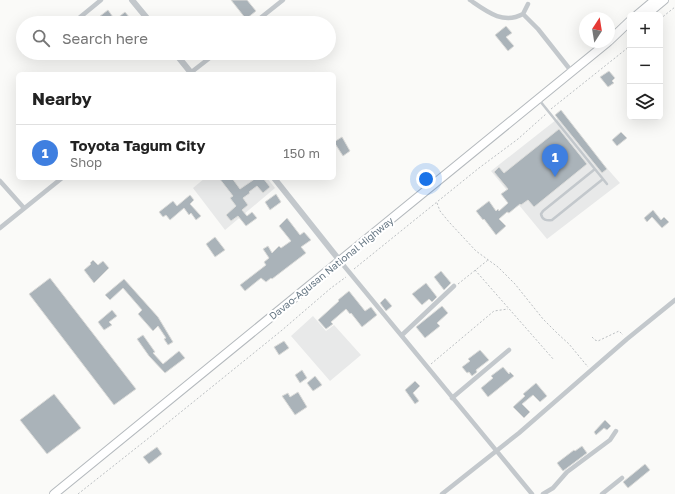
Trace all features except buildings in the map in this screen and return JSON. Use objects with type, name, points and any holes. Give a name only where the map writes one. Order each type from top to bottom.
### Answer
[{"type":"highway","points":[[641,12],[655,0]]},
{"type":"highway","points":[[650,12],[664,0]]},
{"type":"highway","name":"Davao-Agusan National Highway","points":[[615,35],[627,23]]},
{"type":"highway","name":"Davao-Agusan National Highway","points":[[615,38],[627,30]]},
{"type":"highway","name":"Davao-Agusan National Highway","points":[[54,494],[601,48]]},
{"type":"street","points":[[82,16],[101,0]]},
{"type":"street","points":[[132,0],[145,16]]},
{"type":"street","points":[[263,16],[283,0]]},
{"type":"street","points":[[470,0],[490,14],[498,17],[511,18],[523,14],[528,4]]},
{"type":"street","points":[[523,14],[538,29],[572,72]]},
{"type":"street","points":[[180,60],[189,72]]},
{"type":"street","points":[[193,72],[208,60]]},
{"type":"street","points":[[0,228],[59,180]]},
{"type":"street","points":[[276,180],[340,261],[532,494]]},
{"type":"street","points":[[0,181],[24,208]]},
{"type":"street","points":[[402,335],[454,286]]},
{"type":"street","points":[[442,494],[497,451],[675,300]]},
{"type":"street","points":[[452,398],[509,350]]},
{"type":"street","points":[[543,494],[553,488],[567,472],[610,440],[616,431]]},
{"type":"street","points":[[602,494],[622,478]]},
{"type":"lane","points":[[538,99],[607,184]]},
{"type":"lane","points":[[595,169],[543,211],[541,214],[542,218],[547,221],[552,220],[603,179]]},
{"type":"path","points":[[663,17],[675,7]]},
{"type":"path","points":[[437,202],[440,211],[453,226],[476,251],[489,259],[515,284],[543,319],[569,344],[591,371]]},
{"type":"path","points":[[454,286],[489,259]]},
{"type":"path","points":[[475,270],[554,360]]},
{"type":"path","points":[[427,367],[494,311],[508,309]]},
{"type":"path","points":[[592,337],[598,341],[619,332],[627,340]]},
{"type":"shaded area","points":[[561,116],[620,183],[547,239],[491,171]]},
{"type":"shaded area","points":[[203,180],[269,180],[275,188],[225,230],[193,188]]},
{"type":"shaded area","points":[[313,316],[326,331],[334,325],[361,355],[330,381],[291,336]]},
{"type":"place","name":"Toyota Tagum City","points":[[555,177]]}]
